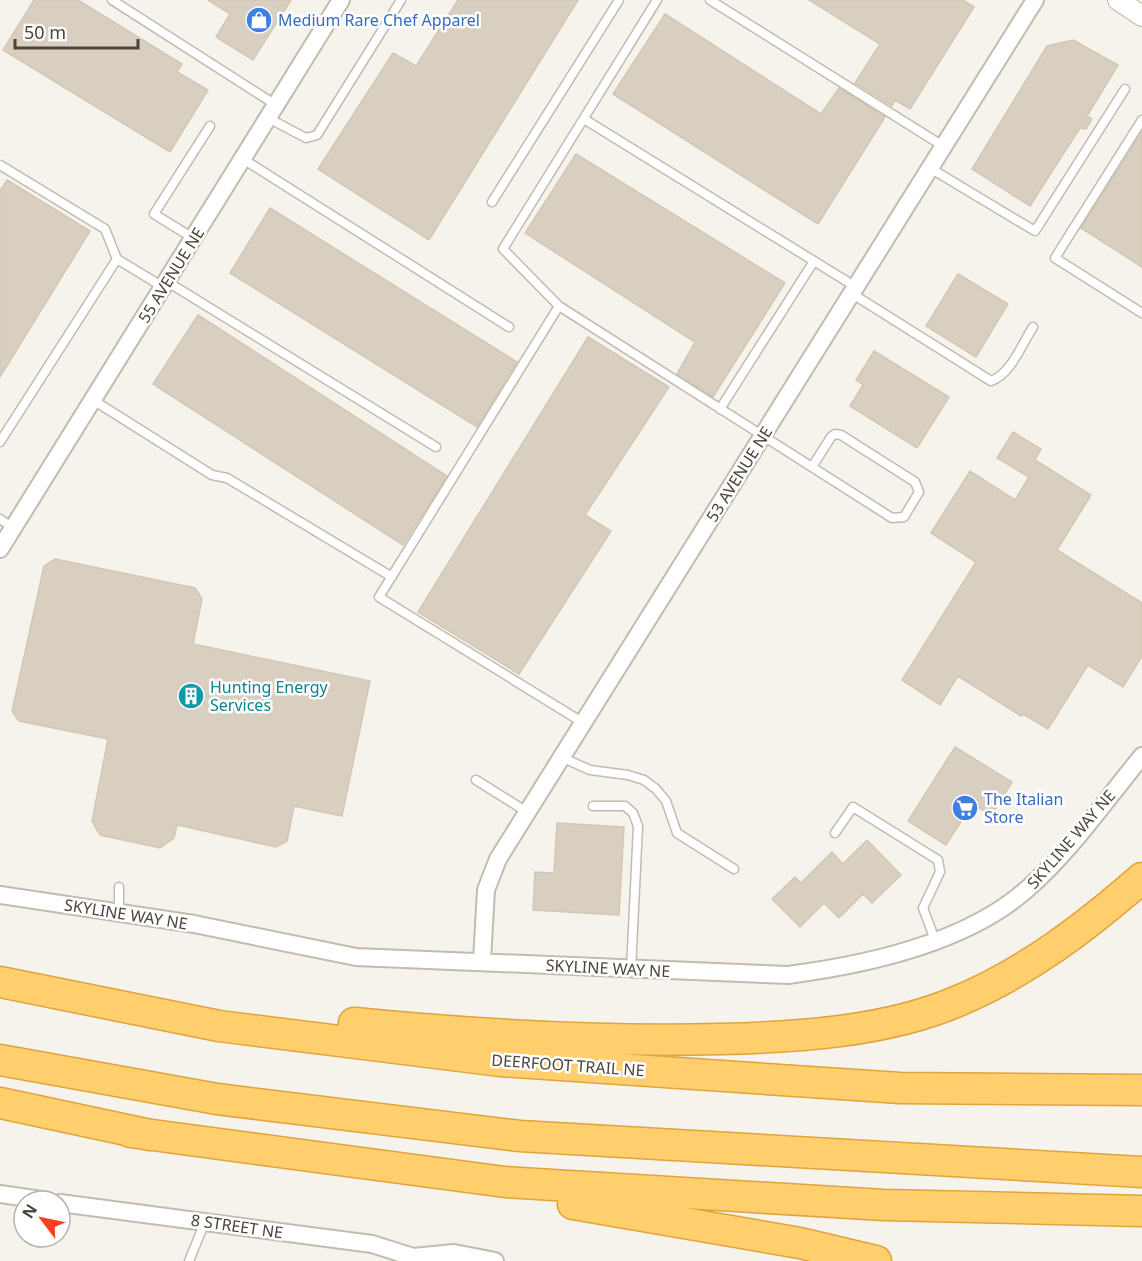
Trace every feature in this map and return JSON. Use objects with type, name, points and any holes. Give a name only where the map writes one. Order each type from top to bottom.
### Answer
[{"type":"highway","points":[[219,1026],[317,1020],[464,1034],[637,1041],[771,1038],[830,1033],[903,1018],[955,1002],[1003,981],[1048,954],[1142,878]]},
{"type":"highway","name":"DEERFOOT TRAIL NE","points":[[0,982],[219,1026],[500,1061],[900,1088],[1142,1090]]},
{"type":"highway","points":[[0,1060],[217,1099],[520,1136],[1142,1172]]},
{"type":"highway","points":[[0,1103],[130,1132],[649,1216],[800,1243],[876,1261]]},
{"type":"highway","points":[[130,1132],[505,1182],[884,1205],[1142,1211]]},
{"type":"street","name":"55 AVENUE NE","points":[[0,549],[7,523],[93,400],[341,0]]},
{"type":"street","name":"53 AVENUE NE","points":[[482,961],[486,890],[498,859],[1035,0]]},
{"type":"street","points":[[1118,0],[1142,16]]},
{"type":"street","name":"SKYLINE WAY NE","points":[[0,895],[194,924],[356,957],[788,975],[853,964],[905,951],[980,921],[1026,891],[1046,871],[1142,756]]},
{"type":"street","name":"8 STREET NE","points":[[72,1205],[372,1244],[414,1259]]},
{"type":"street","points":[[414,1259],[454,1253],[495,1261]]},
{"type":"lane","points":[[112,0],[272,111],[306,138],[317,135],[401,0]]},
{"type":"lane","points":[[492,202],[619,0]]},
{"type":"lane","points":[[657,0],[503,249],[559,306],[892,518],[904,517],[919,492],[915,482],[841,435],[835,434],[831,437],[812,467]]},
{"type":"lane","points":[[710,0],[944,146]]},
{"type":"lane","points":[[930,168],[1035,231],[1125,88]]},
{"type":"lane","points":[[584,119],[814,261],[991,381],[999,378],[1006,370],[1033,327]]},
{"type":"lane","points":[[1142,120],[1055,258],[1142,313]]},
{"type":"lane","points":[[193,238],[154,214],[210,126]]},
{"type":"lane","points":[[243,159],[509,327]]},
{"type":"lane","points":[[0,165],[105,229],[117,259],[165,284],[436,447]]},
{"type":"lane","points":[[0,442],[117,259]]},
{"type":"lane","points":[[720,409],[814,261]]},
{"type":"lane","points":[[559,306],[379,597],[582,722]]},
{"type":"lane","points":[[93,400],[212,475],[227,478],[392,577]]},
{"type":"lane","points":[[561,757],[590,770],[628,775],[644,780],[666,801],[677,833],[734,869]]},
{"type":"lane","points":[[476,780],[527,812]]},
{"type":"lane","points":[[593,806],[625,806],[633,813],[638,826],[631,970]]},
{"type":"lane","points":[[835,833],[853,807],[938,860],[940,872],[923,908],[935,940]]},
{"type":"lane","points":[[119,887],[119,913]]},
{"type":"lane","points":[[189,1261],[205,1222]]},
{"type":"building","points":[[34,0],[78,0],[182,64],[177,72],[208,90],[170,152],[3,50]]},
{"type":"building","points":[[208,0],[291,0],[253,60],[216,37],[230,14]]},
{"type":"building","points":[[458,0],[578,0],[429,240],[318,169],[393,53],[416,66]]},
{"type":"building","points":[[809,0],[963,0],[974,7],[910,109],[895,100],[892,106],[855,83],[880,44]]},
{"type":"building","points":[[665,14],[821,114],[839,88],[885,117],[818,224],[613,94]]},
{"type":"building","points":[[1073,40],[1118,65],[1087,116],[1092,119],[1086,129],[1080,128],[1030,206],[972,169],[1047,46]]},
{"type":"building","points":[[1142,132],[1142,267],[1081,228]]},
{"type":"building","points":[[576,154],[785,283],[713,397],[677,374],[695,342],[525,233]]},
{"type":"building","points":[[7,180],[90,231],[0,377],[0,191]]},
{"type":"building","points":[[270,208],[517,362],[477,427],[230,273]]},
{"type":"building","points":[[958,274],[1008,304],[976,357],[926,326]]},
{"type":"building","points":[[198,315],[447,476],[403,545],[153,384]]},
{"type":"building","points":[[588,337],[669,387],[585,515],[611,531],[519,674],[418,612]]},
{"type":"building","points":[[874,351],[949,397],[917,448],[850,406],[863,385],[856,380]]},
{"type":"building","points":[[1013,432],[1041,449],[1035,460],[1091,495],[1057,550],[1142,603],[1142,656],[1123,687],[1088,665],[1048,729],[1023,714],[1021,716],[958,676],[940,705],[902,680],[976,562],[931,533],[970,471],[1015,500],[1029,477],[997,458]]},
{"type":"building","name":"Hunting Energy Services","points":[[55,559],[195,588],[202,599],[193,644],[370,681],[342,816],[294,806],[287,841],[276,847],[177,825],[174,838],[160,848],[100,835],[92,821],[108,739],[19,721],[12,711],[44,566]]},
{"type":"building","points":[[955,747],[1012,782],[992,815],[978,807],[973,815],[967,812],[946,845],[908,821]]},
{"type":"building","points":[[557,823],[624,827],[619,915],[533,910],[535,872],[554,873]]},
{"type":"building","points":[[867,840],[901,875],[872,903],[863,894],[839,918],[824,903],[800,927],[772,899],[795,877],[801,883],[832,852],[843,864]]},
{"type":"place","name":"Medium Rare Chef Apparel","points":[[259,20]]},
{"type":"place","name":"Hunting Energy Services","points":[[191,696]]},
{"type":"place","name":"The Italian Store","points":[[965,808]]}]
